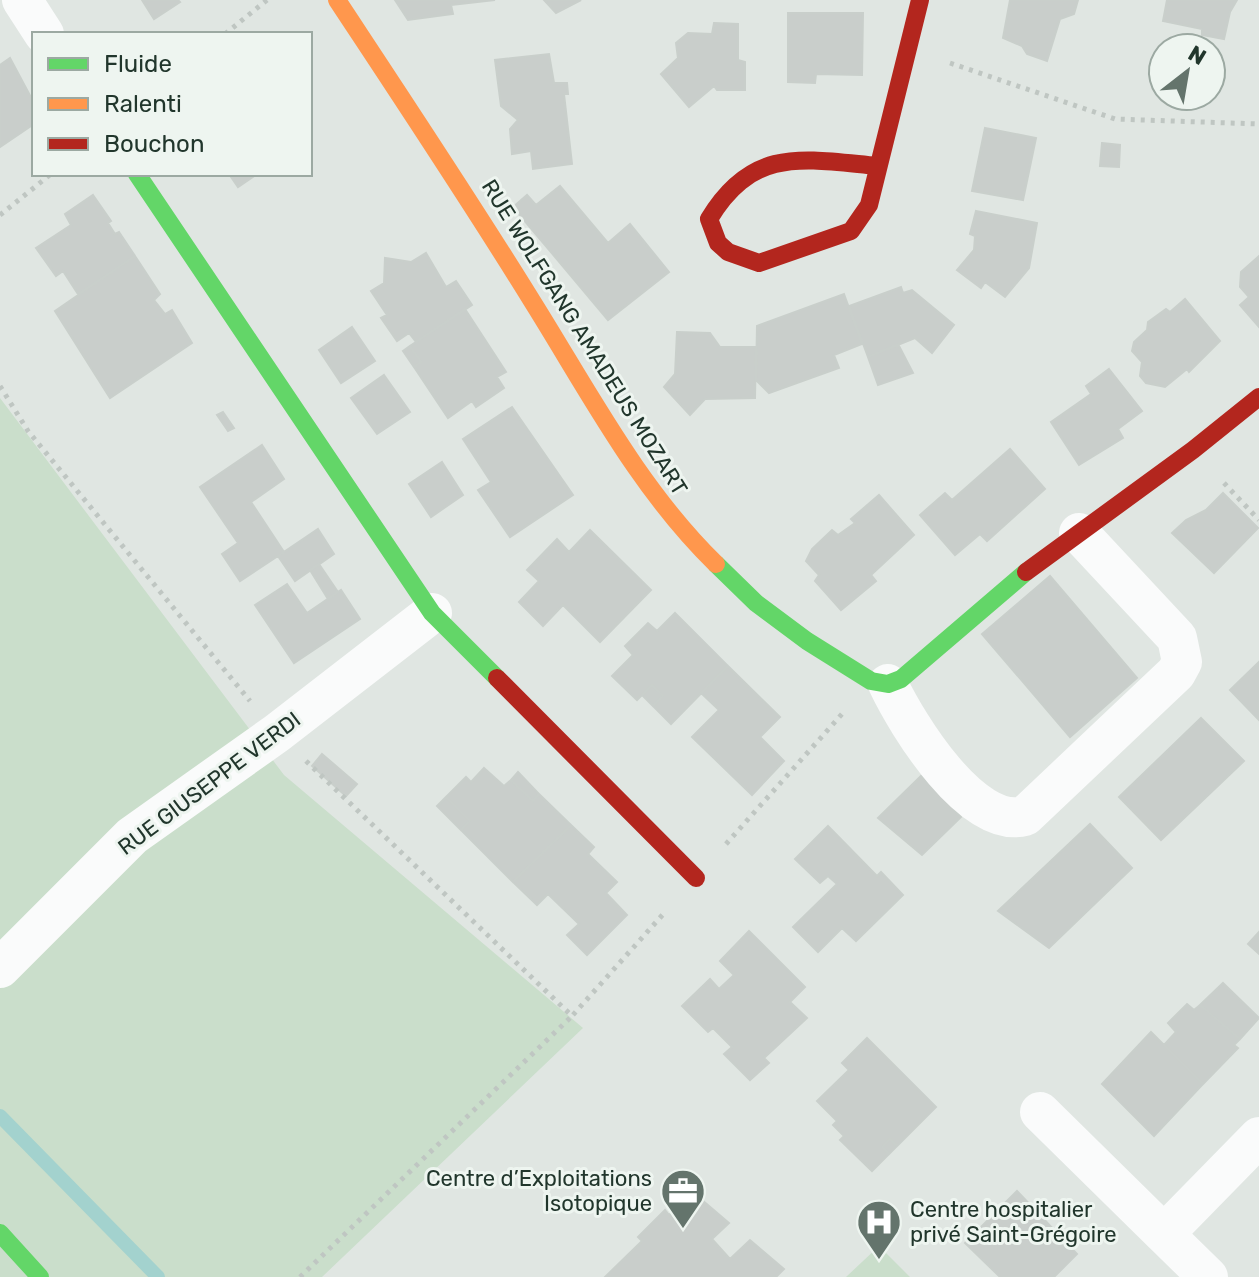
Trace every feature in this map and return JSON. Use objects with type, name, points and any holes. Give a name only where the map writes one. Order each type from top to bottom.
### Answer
[{"type":"street","points":[[22,0],[43,32]]},
{"type":"street","name":"RUE WOLFGANG AMADEUS MOZART","points":[[337,0],[475,209],[642,478],[680,529],[756,603],[807,641],[880,682]]},
{"type":"street","points":[[877,166],[803,159],[769,163],[723,196],[709,219],[711,230],[728,252],[759,263],[851,231],[869,205],[920,0]]},
{"type":"street","points":[[138,176],[432,613],[696,878]]},
{"type":"street","points":[[1079,533],[1177,638],[1182,662],[1176,673],[1025,816],[1012,820],[985,810],[915,735],[880,682],[901,679],[1042,558],[1259,397]]},
{"type":"street","name":"RUE GIUSEPPE VERDI","points":[[0,968],[132,836],[277,733],[432,613]]},
{"type":"street","points":[[1040,1112],[1208,1277]]},
{"type":"street","points":[[1164,1234],[1259,1137]]},
{"type":"street","points":[[0,1233],[40,1277]]},
{"type":"path","points":[[227,32],[267,0]]},
{"type":"path","points":[[906,50],[1115,119],[1259,124]]},
{"type":"path","points":[[0,215],[49,176]]},
{"type":"path","points":[[0,386],[28,431],[277,733],[572,1016]]},
{"type":"path","points":[[300,1277],[572,1016],[880,682]]},
{"type":"green space","points":[[0,398],[284,775],[583,1028],[322,1277],[0,1277]]},
{"type":"green space","name":"Centre hospitalier privé Saint-Grégoire","points":[[879,1246],[910,1277],[846,1277]]},
{"type":"building","points":[[142,0],[178,0],[180,2],[154,19]]},
{"type":"building","points":[[395,0],[495,0],[451,5],[453,14],[408,20]]},
{"type":"building","points":[[544,0],[581,0],[556,13]]},
{"type":"building","points":[[1010,0],[1078,0],[1074,14],[1060,19],[1047,61],[1027,54],[1022,46],[1003,38]]},
{"type":"building","points":[[1167,0],[1237,0],[1230,12],[1226,32],[1202,32],[1202,29],[1163,21]]},
{"type":"building","points":[[788,13],[863,13],[862,75],[816,74],[815,83],[788,82]]},
{"type":"building","points":[[714,23],[738,24],[738,60],[745,62],[745,90],[717,90],[714,86],[689,107],[661,74],[678,58],[676,43],[688,33],[712,34]]},
{"type":"building","points":[[549,54],[554,83],[567,83],[568,94],[564,94],[572,164],[533,169],[531,151],[512,154],[510,129],[518,120],[501,106],[495,60]]},
{"type":"building","points":[[10,58],[32,99],[32,125],[0,147],[0,65]]},
{"type":"building","points":[[985,128],[1036,138],[1023,200],[972,191]]},
{"type":"building","points":[[1102,143],[1120,145],[1119,167],[1100,166]]},
{"type":"building","points":[[230,176],[254,176],[238,187]]},
{"type":"building","points":[[560,186],[608,243],[630,224],[669,272],[608,320],[513,207],[527,195],[536,205]]},
{"type":"building","points":[[93,195],[111,221],[108,223],[115,234],[119,232],[135,256],[78,294],[63,271],[56,276],[36,248],[71,225],[65,214]]},
{"type":"building","points":[[976,211],[1037,223],[1029,268],[1005,297],[985,282],[981,288],[957,270],[974,250],[975,236],[970,234]]},
{"type":"building","points":[[426,253],[446,287],[456,281],[472,305],[416,342],[409,333],[397,341],[381,318],[387,315],[371,291],[384,283],[385,258],[411,262]]},
{"type":"building","points":[[135,256],[160,294],[154,300],[165,314],[172,310],[192,343],[110,398],[55,311]]},
{"type":"building","points":[[1259,256],[1259,327],[1240,305],[1249,297],[1240,287],[1241,272]]},
{"type":"building","points":[[901,287],[903,293],[912,290],[954,325],[932,353],[915,338],[868,357],[849,306]]},
{"type":"building","points":[[844,294],[862,344],[834,355],[839,368],[769,393],[756,380],[757,326]]},
{"type":"building","points":[[1185,299],[1220,341],[1189,372],[1187,369],[1165,387],[1146,383],[1140,376],[1142,362],[1132,351],[1134,342],[1147,330],[1148,322],[1166,309],[1170,312]]},
{"type":"building","points":[[465,309],[506,372],[497,377],[504,388],[476,407],[472,401],[448,418],[414,367],[421,362],[410,346]]},
{"type":"building","points":[[352,327],[375,361],[341,383],[319,350]]},
{"type":"building","points":[[677,332],[710,333],[720,347],[756,347],[755,398],[705,399],[690,415],[664,387],[675,374]]},
{"type":"building","points":[[898,344],[913,373],[878,385],[868,357]]},
{"type":"building","points":[[410,346],[421,362],[414,367],[403,351]]},
{"type":"building","points":[[1109,369],[1142,411],[1118,429],[1123,438],[1079,465],[1051,422],[1091,394],[1086,386]]},
{"type":"building","points":[[384,375],[410,412],[377,434],[351,398]]},
{"type":"building","points":[[512,407],[573,495],[510,537],[478,490],[491,482],[463,439]]},
{"type":"building","points":[[223,412],[234,428],[228,431],[217,415]]},
{"type":"building","points":[[262,445],[284,479],[251,502],[284,552],[240,581],[222,554],[238,543],[200,487]]},
{"type":"building","points":[[1010,449],[1045,489],[987,541],[980,534],[955,555],[920,515],[945,493],[952,500]]},
{"type":"building","points":[[442,462],[463,495],[431,517],[409,484]]},
{"type":"building","points":[[1223,493],[1258,528],[1214,573],[1172,533],[1186,520],[1206,510]]},
{"type":"building","points":[[879,495],[914,535],[871,575],[876,581],[841,610],[815,581],[819,575],[806,561],[812,549],[832,530],[838,535],[855,523],[851,519]]},
{"type":"building","points":[[318,529],[334,554],[295,581],[278,556]]},
{"type":"building","points":[[590,530],[651,590],[600,642],[563,605],[543,626],[519,602],[539,581],[527,570],[557,539],[569,552]]},
{"type":"building","points":[[319,564],[338,592],[328,599],[310,570]]},
{"type":"building","points":[[1050,576],[1137,678],[1070,737],[982,634]]},
{"type":"building","points":[[287,584],[307,613],[341,590],[360,619],[294,663],[255,605]]},
{"type":"building","points":[[675,613],[728,666],[671,724],[653,706],[663,696],[652,685],[637,700],[612,676],[633,655],[625,646],[648,623],[657,631]]},
{"type":"building","points":[[1259,662],[1259,720],[1230,690]]},
{"type":"building","points":[[728,666],[780,717],[760,737],[784,761],[752,795],[692,737],[719,710],[701,693]]},
{"type":"building","points":[[652,685],[663,696],[653,706],[642,695]]},
{"type":"building","points":[[1201,718],[1244,761],[1161,840],[1119,797]]},
{"type":"building","points":[[322,754],[357,784],[346,796],[312,766]]},
{"type":"building","points":[[484,768],[504,786],[511,780],[533,801],[539,794],[571,825],[513,882],[461,830],[470,821],[446,797],[466,777],[471,782]]},
{"type":"building","points":[[518,772],[539,794],[533,801],[511,780]]},
{"type":"building","points":[[921,776],[961,817],[922,855],[878,818]]},
{"type":"building","points":[[446,797],[470,821],[461,830],[437,806]]},
{"type":"building","points":[[1090,824],[1132,868],[1049,948],[998,911]]},
{"type":"building","points":[[571,825],[594,847],[588,854],[617,882],[606,893],[627,915],[587,955],[567,935],[579,924],[548,894],[537,905],[513,882]]},
{"type":"building","points":[[828,826],[877,876],[881,872],[903,895],[856,941],[842,928],[818,952],[793,927],[837,884],[828,876],[820,883],[795,859]]},
{"type":"building","points":[[749,931],[805,987],[790,1002],[807,1018],[764,1058],[769,1063],[750,1080],[724,1054],[732,1047],[713,1028],[708,1032],[682,1006],[710,979],[719,989],[734,975],[720,961]]},
{"type":"building","points":[[1259,932],[1259,954],[1248,944]]},
{"type":"building","points":[[1223,983],[1259,1018],[1240,1039],[1200,1005]]},
{"type":"building","points":[[1187,1004],[1194,1010],[1200,1005],[1240,1039],[1234,1045],[1238,1048],[1203,1084],[1164,1045],[1176,1032],[1168,1023]]},
{"type":"building","points":[[1151,1032],[1203,1084],[1154,1136],[1102,1084]]},
{"type":"building","points":[[867,1038],[936,1107],[897,1146],[890,1139],[882,1147],[889,1154],[872,1171],[840,1140],[844,1136],[833,1125],[837,1121],[817,1101],[849,1070],[842,1063]]},
{"type":"building","points":[[890,1139],[897,1146],[889,1154],[882,1147]]},
{"type":"building","points":[[1017,1191],[1077,1254],[1054,1277],[1000,1277],[965,1243]]},
{"type":"building","name":"Centre d’Exploitations Isotopique","points":[[695,1194],[729,1223],[712,1239],[730,1259],[750,1240],[784,1269],[776,1277],[605,1277],[642,1241],[638,1237],[665,1210],[669,1215]]},
{"type":"waterway","points":[[0,1116],[158,1277]]},
{"type":"traffic: fast","points":[[138,176],[432,613],[497,678]]},
{"type":"traffic: fast","points":[[716,564],[756,603],[807,641],[871,681],[888,684],[901,679],[1026,572]]},
{"type":"traffic: fast","points":[[0,1233],[40,1277]]},
{"type":"traffic: slow","points":[[337,0],[484,225],[616,438],[663,504],[716,564]]},
{"type":"traffic: jam","points":[[877,166],[803,160],[762,168],[726,195],[709,219],[718,243],[728,252],[759,263],[851,231],[869,205],[920,0]]},
{"type":"traffic: jam","points":[[1026,572],[1193,450],[1259,397]]},
{"type":"traffic: jam","points":[[497,678],[696,878]]},
{"type":"place","name":"Centre d’Exploitations Isotopique","points":[[683,1230]]},
{"type":"place","name":"Centre hospitalier privé Saint-Grégoire","points":[[879,1261]]}]
